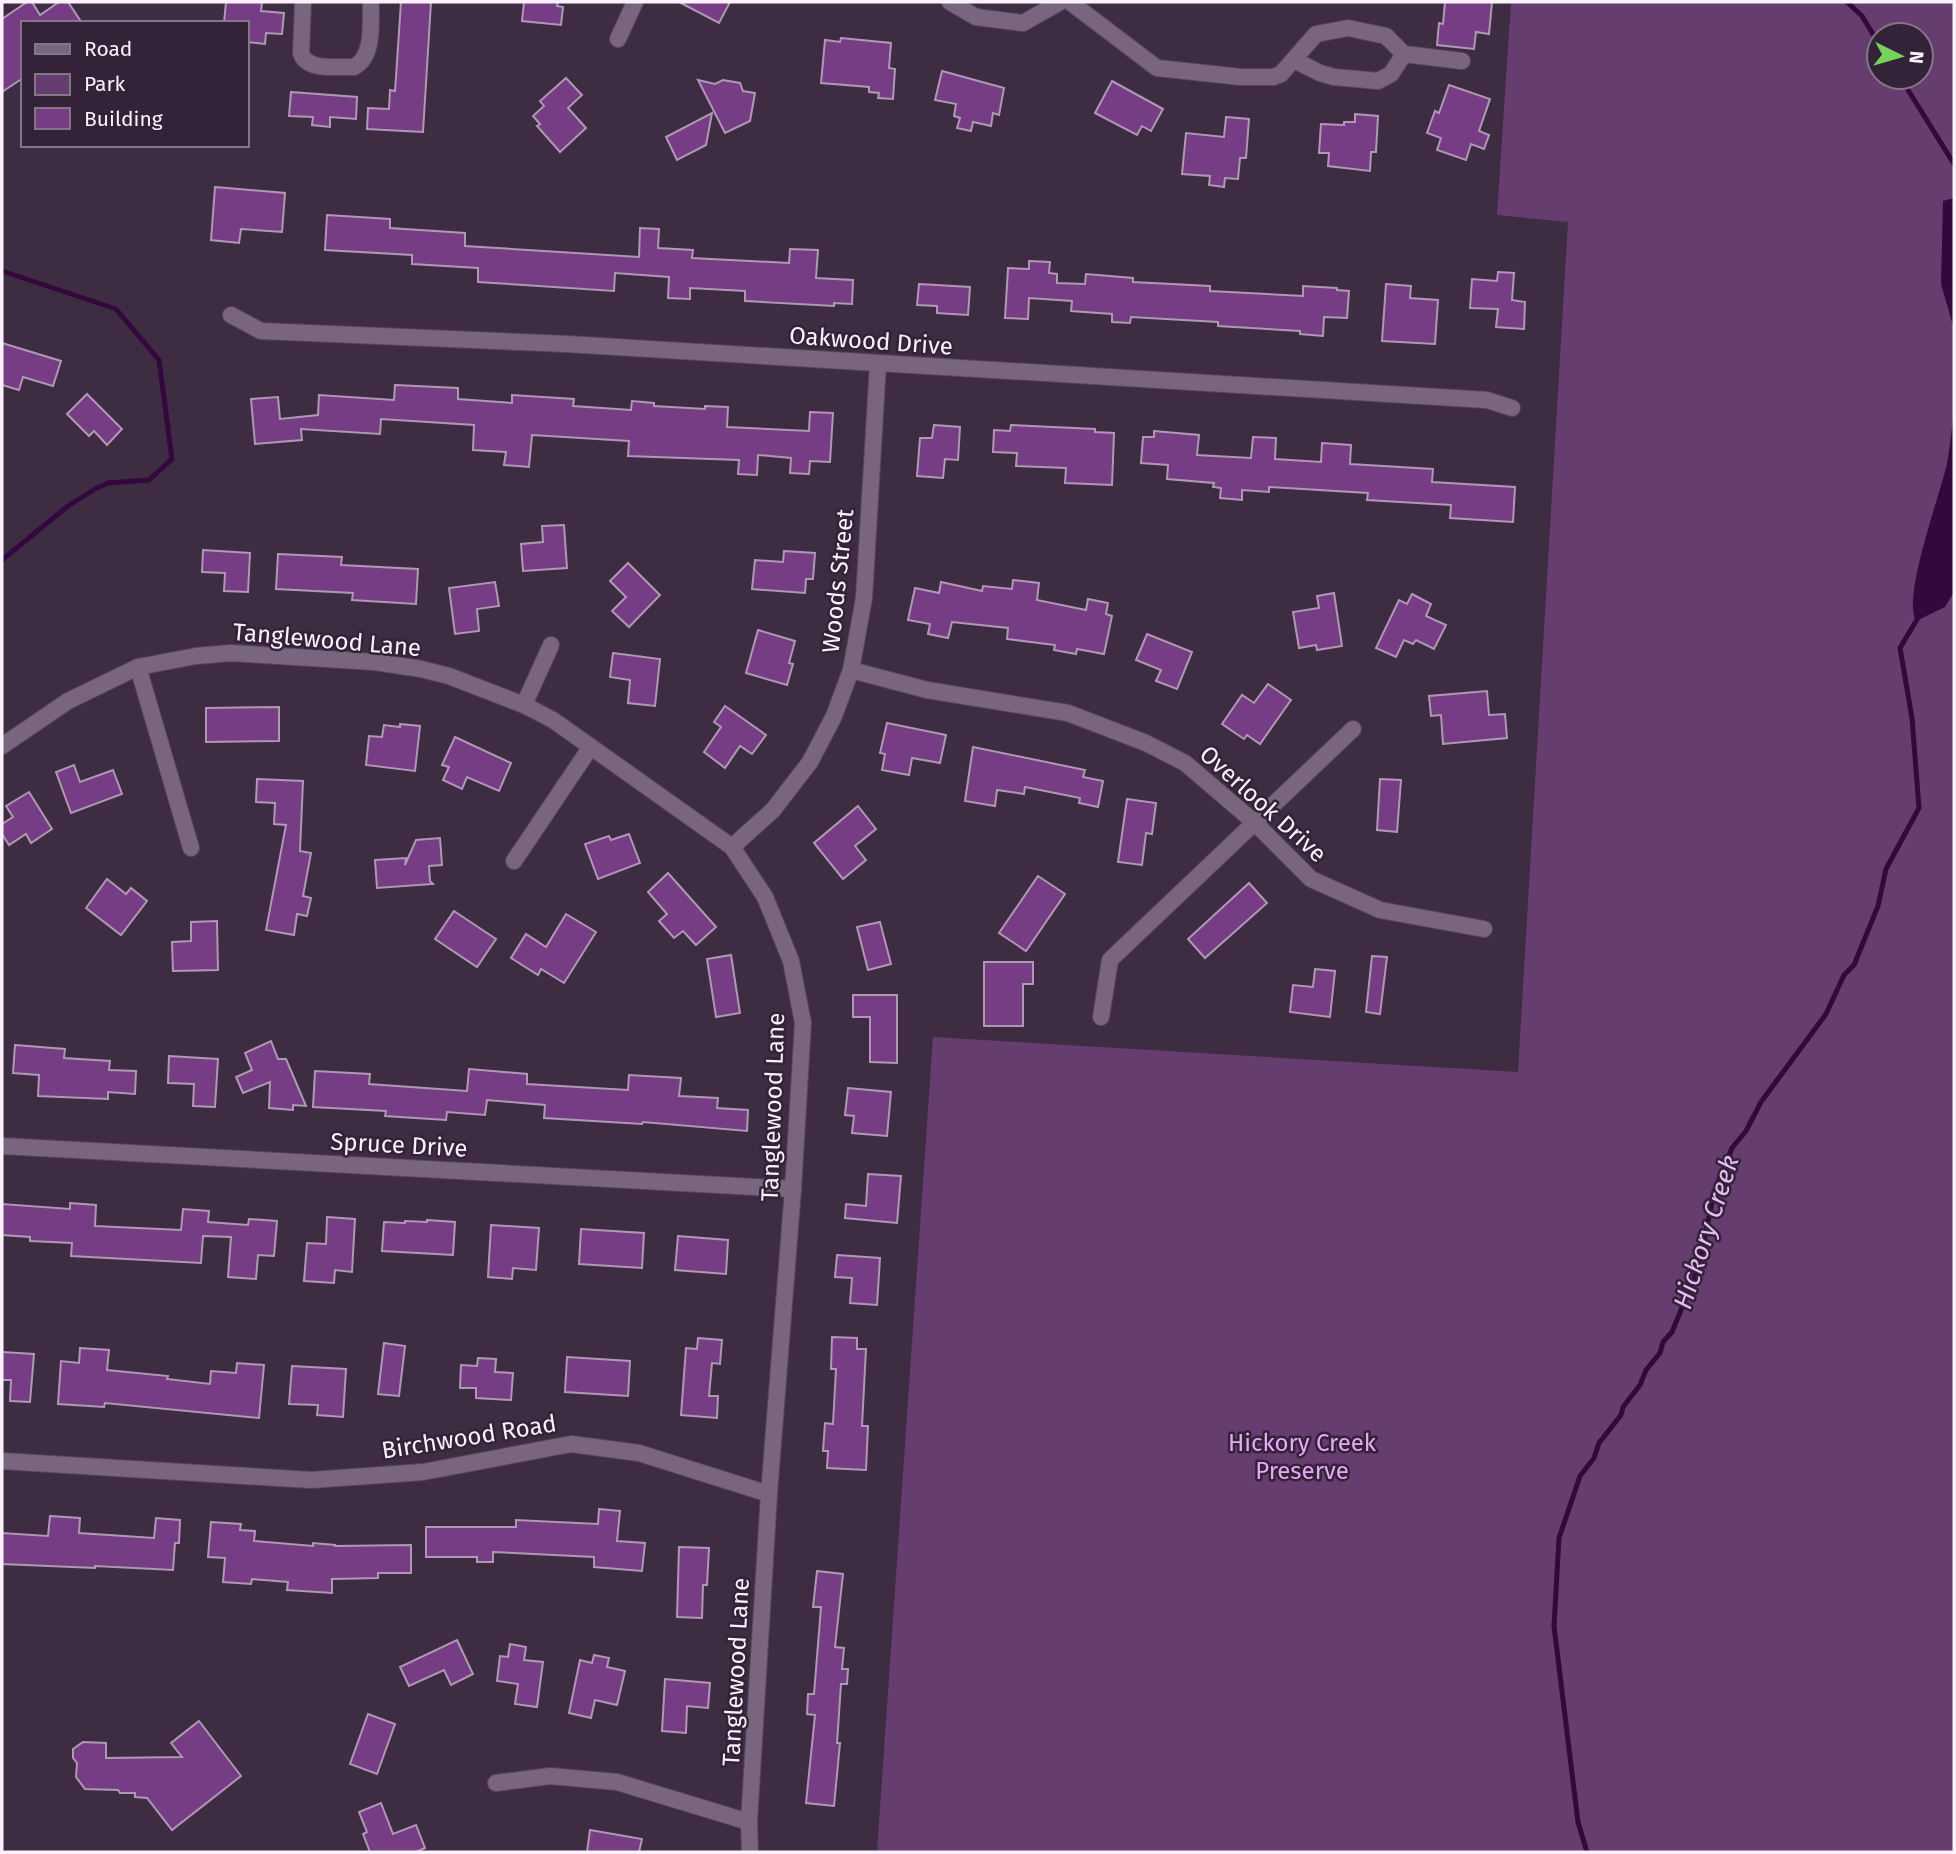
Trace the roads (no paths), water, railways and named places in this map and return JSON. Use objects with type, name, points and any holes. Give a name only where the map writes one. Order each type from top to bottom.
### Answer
[{"type":"street","points":[[303,2],[303,59],[313,65],[354,66],[365,58],[368,52],[371,2]]},
{"type":"street","points":[[618,39],[635,2]]},
{"type":"street","points":[[950,2],[976,16],[1023,23],[1060,2]]},
{"type":"street","points":[[1070,2],[1157,68],[1241,77],[1273,77],[1281,74],[1316,34],[1348,28],[1386,36],[1404,54],[1462,61]]},
{"type":"street","points":[[1294,60],[1334,77],[1378,81],[1391,74],[1404,54]]},
{"type":"street","name":"Oakwood Drive","points":[[230,315],[261,331],[580,344],[1487,400],[1512,408]]},
{"type":"street","name":"Woods Street","points":[[732,847],[773,810],[810,762],[834,716],[851,670],[864,598],[878,364]]},
{"type":"street","points":[[523,705],[551,645]]},
{"type":"street","name":"Tanglewood Lane","points":[[2,746],[68,701],[138,667],[196,656],[231,653],[375,662],[449,676],[523,705],[553,720],[732,847],[765,897],[791,961],[803,1023],[769,1494],[749,1822],[750,1852]]},
{"type":"street","points":[[138,667],[191,848]]},
{"type":"street","name":"Overlook Drive","points":[[851,670],[927,690],[1068,713],[1146,743],[1185,763],[1254,822],[1311,879],[1380,910],[1483,929]]},
{"type":"street","points":[[1101,1017],[1110,960],[1353,729]]},
{"type":"street","points":[[514,861],[590,748]]},
{"type":"street","name":"Spruce Drive","points":[[2,1146],[793,1189]]},
{"type":"street","name":"Birchwood Road","points":[[2,1461],[311,1480],[423,1472],[571,1444],[639,1453],[769,1494]]},
{"type":"street","points":[[496,1783],[550,1776],[617,1782],[749,1822]]},
{"type":"waterway","name":"Hickory Creek","points":[[1847,2],[1865,21]]},
{"type":"waterway","name":"Hickory Creek","points":[[1909,91],[1954,164]]},
{"type":"waterway","points":[[2,271],[116,309],[159,360],[172,459],[149,480],[108,483],[95,489],[68,506],[2,560]]},
{"type":"waterway","name":"Hickory Creek","points":[[1587,1852],[1578,1822],[1554,1626],[1559,1538],[1580,1476],[1594,1458],[1599,1443],[1640,1385],[1646,1370],[1660,1353],[1663,1342],[1672,1332],[1699,1266],[1714,1192],[1732,1148],[1746,1131],[1761,1102],[1826,1014],[1844,975],[1854,965],[1878,906],[1886,869],[1919,808],[1912,718],[1900,648],[1919,616]]},
{"type":"park label","name":"Hickory Creek Preserve","points":[[1302,1457]]}]
